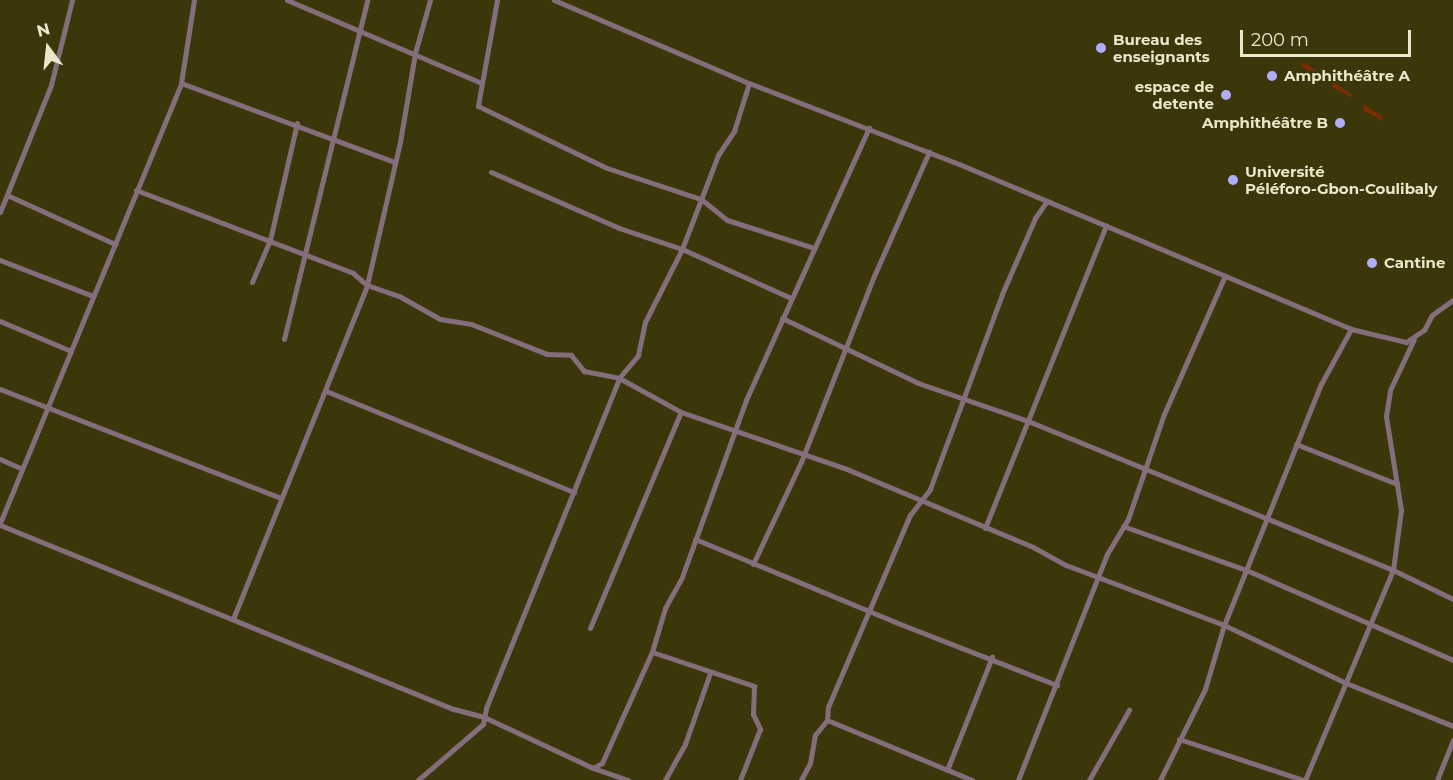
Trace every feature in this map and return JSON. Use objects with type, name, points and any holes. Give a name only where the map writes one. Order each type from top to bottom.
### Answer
[{"type":"street","points":[[0,212],[51,86],[72,0]]},
{"type":"street","points":[[194,0],[181,82],[0,524],[454,709],[484,717],[593,768],[628,780]]},
{"type":"street","points":[[287,0],[360,29],[482,83]]},
{"type":"street","points":[[284,339],[367,0]]},
{"type":"street","points":[[233,619],[367,285],[395,162],[415,53],[430,0]]},
{"type":"street","points":[[497,0],[478,106],[606,168],[700,199],[728,220],[814,248]]},
{"type":"street","points":[[554,0],[749,83],[869,127],[1351,329],[1406,342],[1414,339],[1424,330],[1432,315],[1453,300]]},
{"type":"street","points":[[181,82],[297,123],[333,141],[395,162]]},
{"type":"street","points":[[418,780],[483,724],[619,378],[638,356],[645,322],[682,249],[718,155],[734,131],[749,83]]},
{"type":"street","points":[[252,282],[270,240],[297,123]]},
{"type":"street","points":[[593,768],[602,763],[652,652],[665,608],[695,539],[720,462],[736,431],[782,318],[869,127]]},
{"type":"street","points":[[753,564],[803,452],[929,153]]},
{"type":"street","points":[[491,172],[619,228],[682,249],[791,298]]},
{"type":"street","points":[[136,190],[353,273],[367,285],[399,296],[440,319],[471,324],[547,354],[571,355],[584,371],[619,378],[681,412],[803,452],[921,503],[1224,625],[1346,683],[1453,726]]},
{"type":"street","points":[[7,195],[115,244]]},
{"type":"street","points":[[801,780],[810,763],[815,735],[827,720],[828,708],[910,515],[930,489],[1006,283],[1035,218],[1047,201]]},
{"type":"street","points":[[984,528],[1106,225]]},
{"type":"street","points":[[0,260],[93,296]]},
{"type":"street","points":[[1018,780],[1100,576],[1123,526],[1164,414],[1225,276]]},
{"type":"street","points":[[782,318],[918,383],[963,396],[1028,421],[1266,520],[1394,570],[1453,599]]},
{"type":"street","points":[[0,321],[70,351]]},
{"type":"street","points":[[1160,780],[1205,689],[1224,625],[1296,444],[1334,356],[1351,329]]},
{"type":"street","points":[[1179,739],[1304,780],[1394,570],[1401,510],[1386,416],[1390,390],[1414,339]]},
{"type":"street","points":[[0,389],[281,498]]},
{"type":"street","points":[[326,391],[574,492]]},
{"type":"street","points":[[590,628],[681,412]]},
{"type":"street","points":[[1296,444],[1397,484]]},
{"type":"street","points":[[0,459],[22,469]]},
{"type":"street","points":[[1123,526],[1246,570],[1453,660]]},
{"type":"street","points":[[695,539],[1057,685]]},
{"type":"street","points":[[652,652],[754,686],[753,714],[760,729],[740,780]]},
{"type":"street","points":[[947,770],[992,657]]},
{"type":"street","points":[[664,780],[685,744],[710,673]]},
{"type":"street","points":[[1089,780],[1130,710]]},
{"type":"street","points":[[827,720],[972,780]]},
{"type":"street","points":[[1437,780],[1453,740]]},
{"type":"shaded area","points":[[1303,62],[1322,74],[1322,78],[1302,67]]},
{"type":"shaded area","points":[[1332,81],[1351,94],[1352,98],[1332,87]]},
{"type":"shaded area","points":[[1364,104],[1383,117],[1383,121],[1363,110]]},
{"type":"place","name":"Bureau des enseignants","points":[[1101,48]]},
{"type":"place","name":"Amphithéâtre A","points":[[1272,76]]},
{"type":"place","name":"espace de detente","points":[[1226,95]]},
{"type":"place","name":"Amphithéâtre B","points":[[1340,123]]},
{"type":"place","name":"Université Péléforo-Gbon-Coulibaly","points":[[1233,180]]},
{"type":"place","name":"Cantine","points":[[1372,263]]}]
